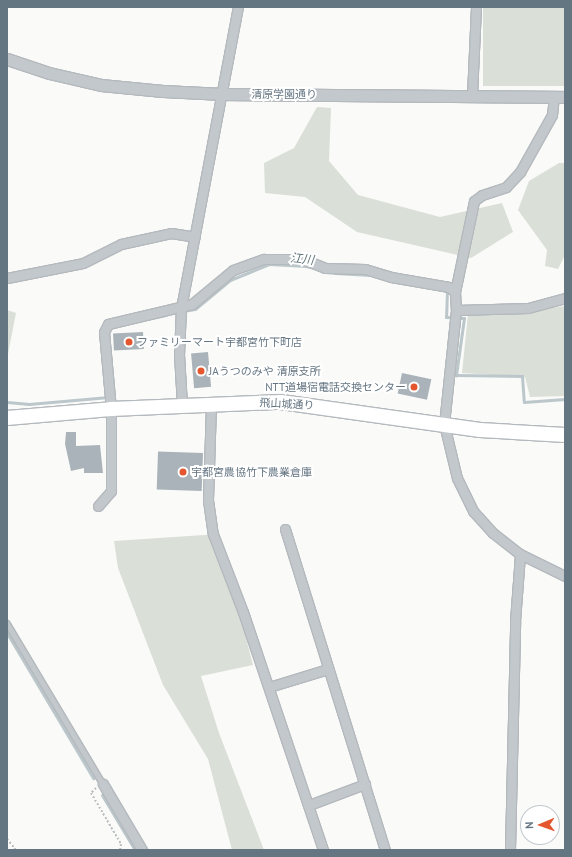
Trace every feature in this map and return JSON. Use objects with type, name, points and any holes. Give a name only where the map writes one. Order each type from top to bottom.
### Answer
[{"type":"highway","name":"飛山城通り","points":[[7,418],[111,409],[182,405],[309,404],[480,430],[565,435]]},
{"type":"street","points":[[182,405],[179,354],[181,308],[223,94],[238,7]]},
{"type":"street","points":[[472,95],[476,7]]},
{"type":"street","name":"清原学園通り","points":[[7,59],[49,74],[101,84],[223,94],[472,95],[560,97]]},
{"type":"street","points":[[560,97],[552,115],[520,172],[506,187],[482,195],[474,201],[455,292],[456,310],[444,424],[457,478],[473,511],[493,533],[520,554],[565,576]]},
{"type":"street","points":[[7,278],[83,263],[121,244],[171,233],[195,237]]},
{"type":"street","points":[[98,506],[110,491],[111,409],[104,332],[108,324],[173,308],[181,308],[192,304],[233,270],[264,259],[303,259],[325,268],[365,269],[390,278],[449,287],[455,292]]},
{"type":"street","points":[[456,310],[522,309],[565,298]]},
{"type":"street","points":[[211,404],[208,500],[213,534],[269,687],[323,850]]},
{"type":"street","points":[[285,529],[385,850]]},
{"type":"street","points":[[510,850],[514,621],[520,554]]},
{"type":"street","points":[[269,687],[328,669]]},
{"type":"street","points":[[103,784],[142,850]]},
{"type":"street","points":[[309,805],[365,784]]},
{"type":"lane","points":[[7,623],[103,784]]},
{"type":"path","points":[[103,784],[91,793],[121,844],[120,850]]},
{"type":"path","points":[[7,839],[16,850]]},
{"type":"shaded area","points":[[483,7],[565,7],[565,86],[483,86]]},
{"type":"shaded area","points":[[317,107],[331,108],[329,161],[358,195],[440,217],[502,203],[513,232],[471,258],[357,232],[305,197],[265,193],[264,163],[294,148]]},
{"type":"shaded area","points":[[559,163],[565,163],[565,255],[558,269],[545,266],[547,250],[518,210],[529,181]]},
{"type":"shaded area","points":[[565,306],[565,396],[530,397],[525,377],[462,373],[468,314],[527,312]]},
{"type":"shaded area","points":[[7,310],[16,313],[7,359]]},
{"type":"shaded area","points":[[219,534],[253,665],[201,676],[219,733],[264,850],[232,850],[208,759],[163,685],[118,568],[114,541]]},
{"type":"building","name":"ファミリーマート宇都宮竹下町店","points":[[143,332],[144,349],[114,351],[113,334]]},
{"type":"building","name":"JAうつのみや 清原支所","points":[[208,352],[211,387],[194,388],[191,353]]},
{"type":"building","name":"NTT道場宿電話交換センター","points":[[402,373],[431,379],[427,400],[398,394]]},
{"type":"building","points":[[66,432],[76,432],[76,446],[100,445],[103,473],[84,473],[84,468],[71,471],[65,444]]},
{"type":"building","name":"宇都宮農協竹下農業倉庫","points":[[158,451],[203,453],[202,491],[157,489]]},
{"type":"waterway","name":"江川","points":[[172,313],[195,309],[230,280],[269,264],[306,266],[318,269]]},
{"type":"waterway","name":"江川","points":[[335,273],[371,275]]},
{"type":"waterway","name":"江川","points":[[445,291],[447,291],[446,317],[464,318],[456,375],[522,376],[524,402],[565,399]]},
{"type":"waterway","name":"江川","points":[[137,321],[165,315]]},
{"type":"waterway","name":"江川","points":[[7,402],[29,404],[109,397]]},
{"type":"waterway","points":[[7,633],[93,778]]},
{"type":"waterway","points":[[102,795],[135,850]]},
{"type":"place","name":"ファミリーマート宇都宮竹下町店","points":[[129,342]]},
{"type":"place","name":"JAうつのみや 清原支所","points":[[201,371]]},
{"type":"place","name":"NTT道場宿電話交換センター","points":[[414,387]]},
{"type":"place","name":"宇都宮農協竹下農業倉庫","points":[[183,472]]}]
